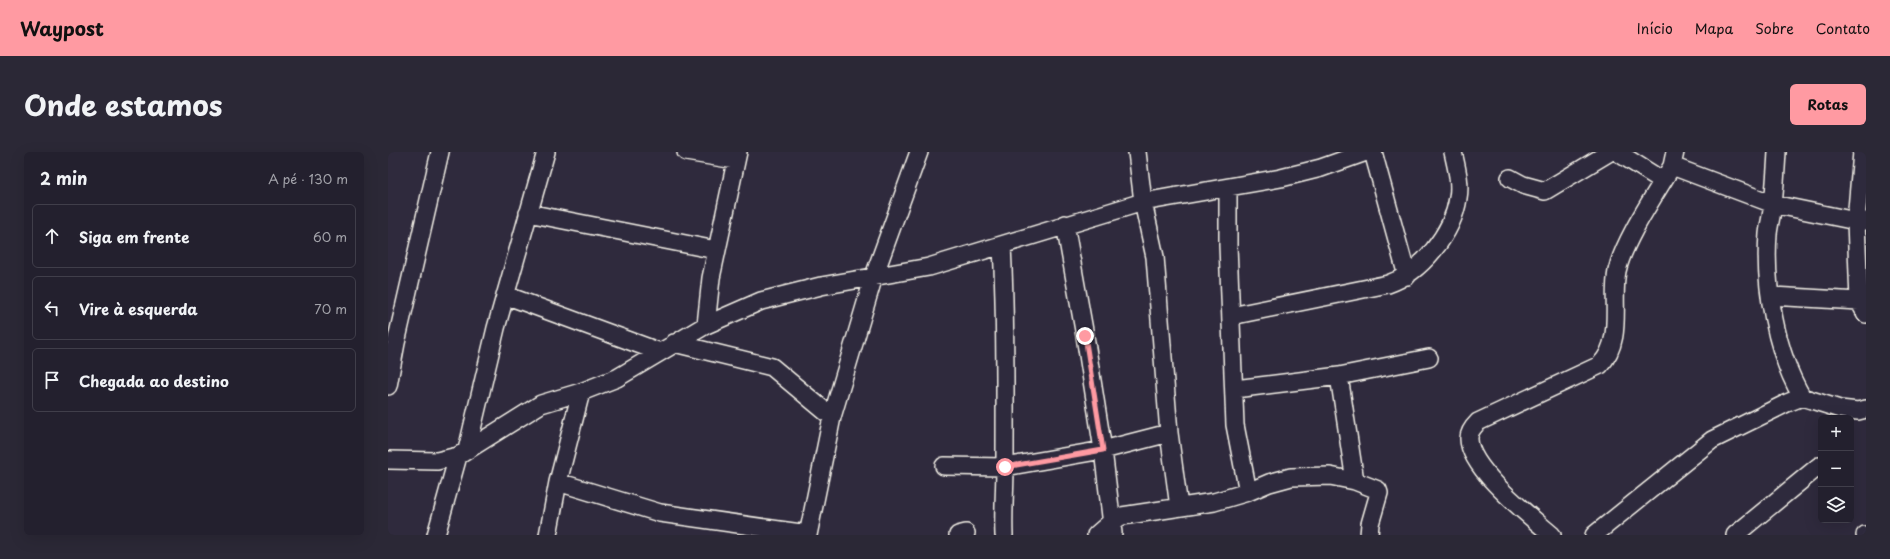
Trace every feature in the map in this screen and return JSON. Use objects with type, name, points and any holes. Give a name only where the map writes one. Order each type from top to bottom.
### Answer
[{"type":"street","points":[[388,386],[397,335],[433,175],[440,152]]},
{"type":"street","points":[[436,535],[463,453],[505,295],[546,152]]},
{"type":"street","points":[[686,152],[736,156],[711,278],[706,325]]},
{"type":"street","points":[[558,482],[660,513],[808,535],[832,416],[874,276],[919,152]]},
{"type":"street","points":[[1137,152],[1143,202],[1155,257],[1169,433],[1179,507]]},
{"type":"street","points":[[388,460],[437,460],[463,453],[541,404],[581,392],[617,378],[706,325],[761,301],[821,286],[929,267],[1002,246],[1065,224],[1143,202],[1228,188],[1321,168],[1366,152]]},
{"type":"street","points":[[1373,152],[1408,276]]},
{"type":"street","points":[[1231,316],[1388,284],[1408,276],[1428,257],[1441,239],[1454,214],[1458,197],[1458,181],[1453,152]]},
{"type":"street","points":[[1510,178],[1523,185],[1545,192],[1610,152]]},
{"type":"street","points":[[1617,152],[1663,182]]},
{"type":"street","points":[[1777,152],[1773,204],[1768,234],[1767,271],[1774,316],[1785,362],[1794,384],[1802,397]]},
{"type":"street","points":[[1771,296],[1863,307],[1861,221],[1862,152]]},
{"type":"street","points":[[1552,535],[1503,492],[1482,468],[1472,452],[1469,438],[1472,429],[1478,422],[1600,365],[1607,357],[1612,347],[1615,322],[1614,301],[1617,271],[1628,243],[1663,182],[1673,159],[1773,204],[1861,221]]},
{"type":"street","points":[[1228,188],[1228,245],[1236,425],[1248,492]]},
{"type":"street","points":[[528,213],[716,250]]},
{"type":"street","points":[[1065,224],[1103,450],[1112,528]]},
{"type":"street","points":[[1002,246],[1006,311],[1005,467],[1003,506],[1004,535]]},
{"type":"street","points":[[505,295],[667,348],[772,367],[832,416]]},
{"type":"street","points":[[1235,389],[1339,376],[1429,358]]},
{"type":"street","points":[[1339,376],[1355,481]]},
{"type":"street","points":[[548,535],[558,482],[581,392]]},
{"type":"street","points":[[1594,535],[1712,440],[1775,408],[1802,397],[1840,409],[1858,411],[1866,409]]},
{"type":"street","points":[[944,466],[1005,467],[1103,450],[1169,433]]},
{"type":"street","points":[[1735,535],[1818,467]]},
{"type":"street","points":[[1096,535],[1112,528],[1122,516],[1214,502],[1291,477],[1330,476],[1355,481],[1374,488],[1378,493],[1370,524],[1369,535]]},
{"type":"route","points":[[1005,467],[1103,450],[1085,336]]}]
